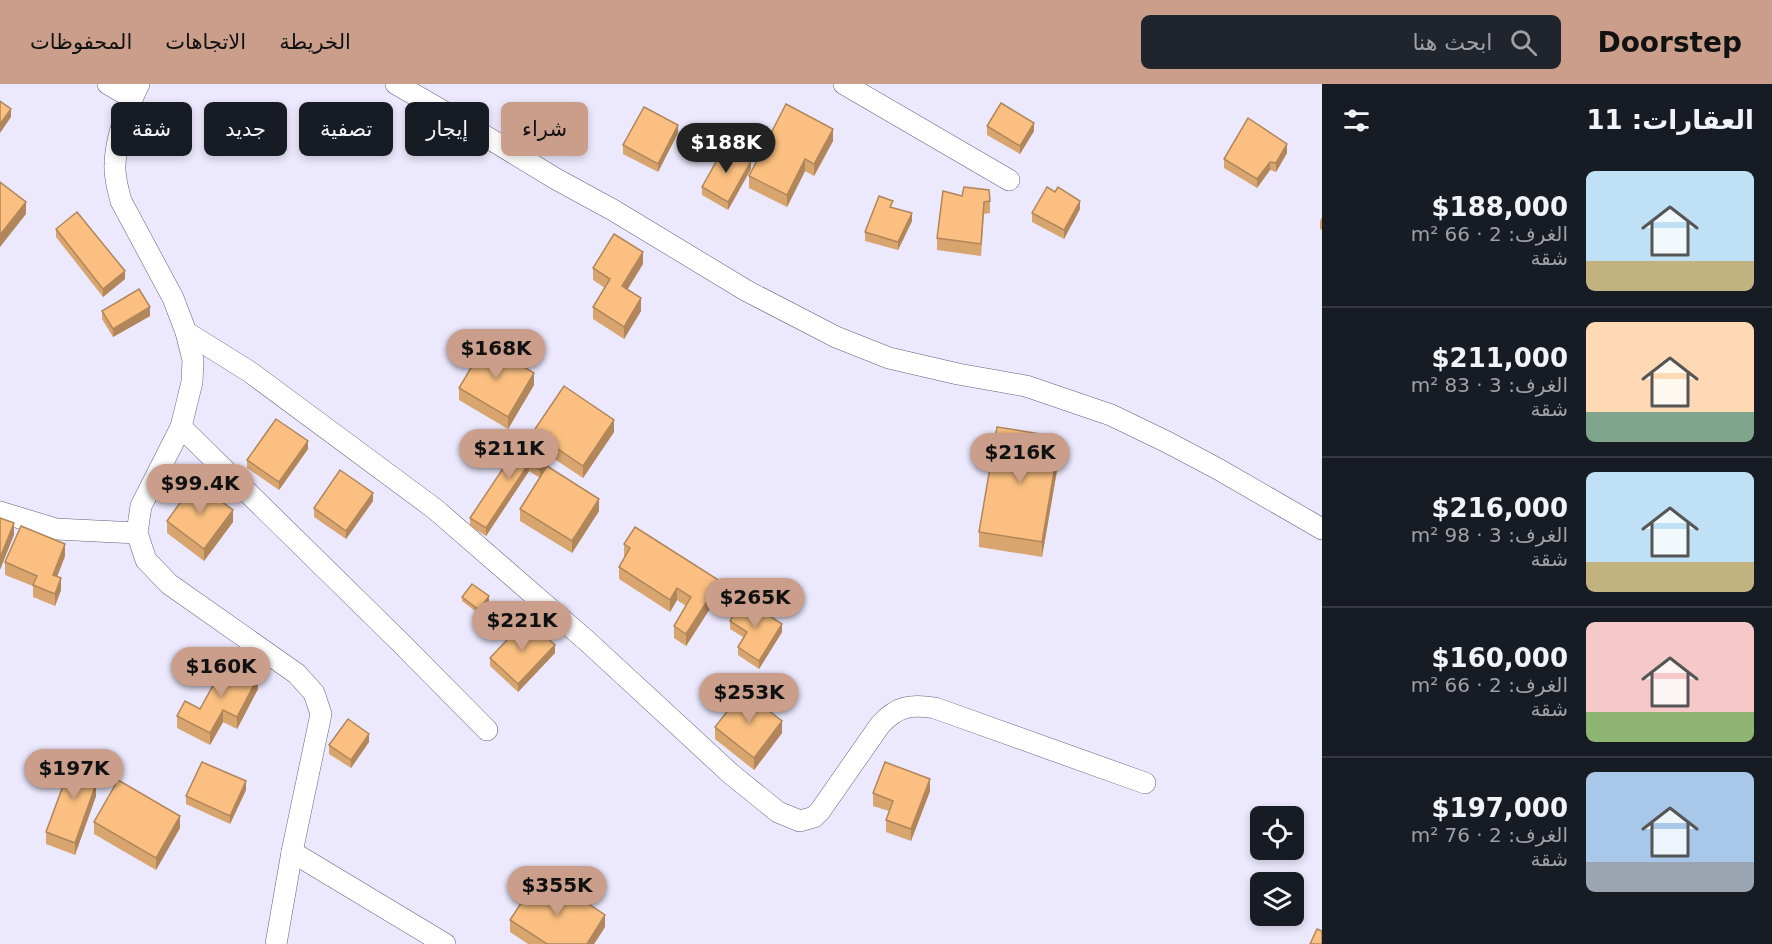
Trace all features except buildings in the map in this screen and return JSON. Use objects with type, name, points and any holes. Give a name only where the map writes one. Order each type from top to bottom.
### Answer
[{"type":"street","points":[[108,84],[135,91],[118,140],[115,165],[117,184],[121,201],[173,298],[186,332],[193,360],[192,382],[181,427],[141,506],[137,533],[146,560],[170,584],[297,674],[314,693],[321,714],[292,852],[276,944]]},
{"type":"street","points":[[396,84],[747,291],[836,337],[889,358],[958,374],[1026,386],[1111,415],[1208,464],[1322,529]]},
{"type":"street","points":[[844,84],[1010,180]]},
{"type":"street","points":[[186,332],[250,372],[435,509],[587,641],[731,774],[786,816],[800,821],[814,817],[820,812],[889,715],[901,708],[913,706],[935,708],[1145,783]]},
{"type":"street","points":[[181,427],[487,730]]},
{"type":"street","points":[[0,512],[56,529],[137,533]]},
{"type":"street","points":[[292,852],[445,944]]}]
